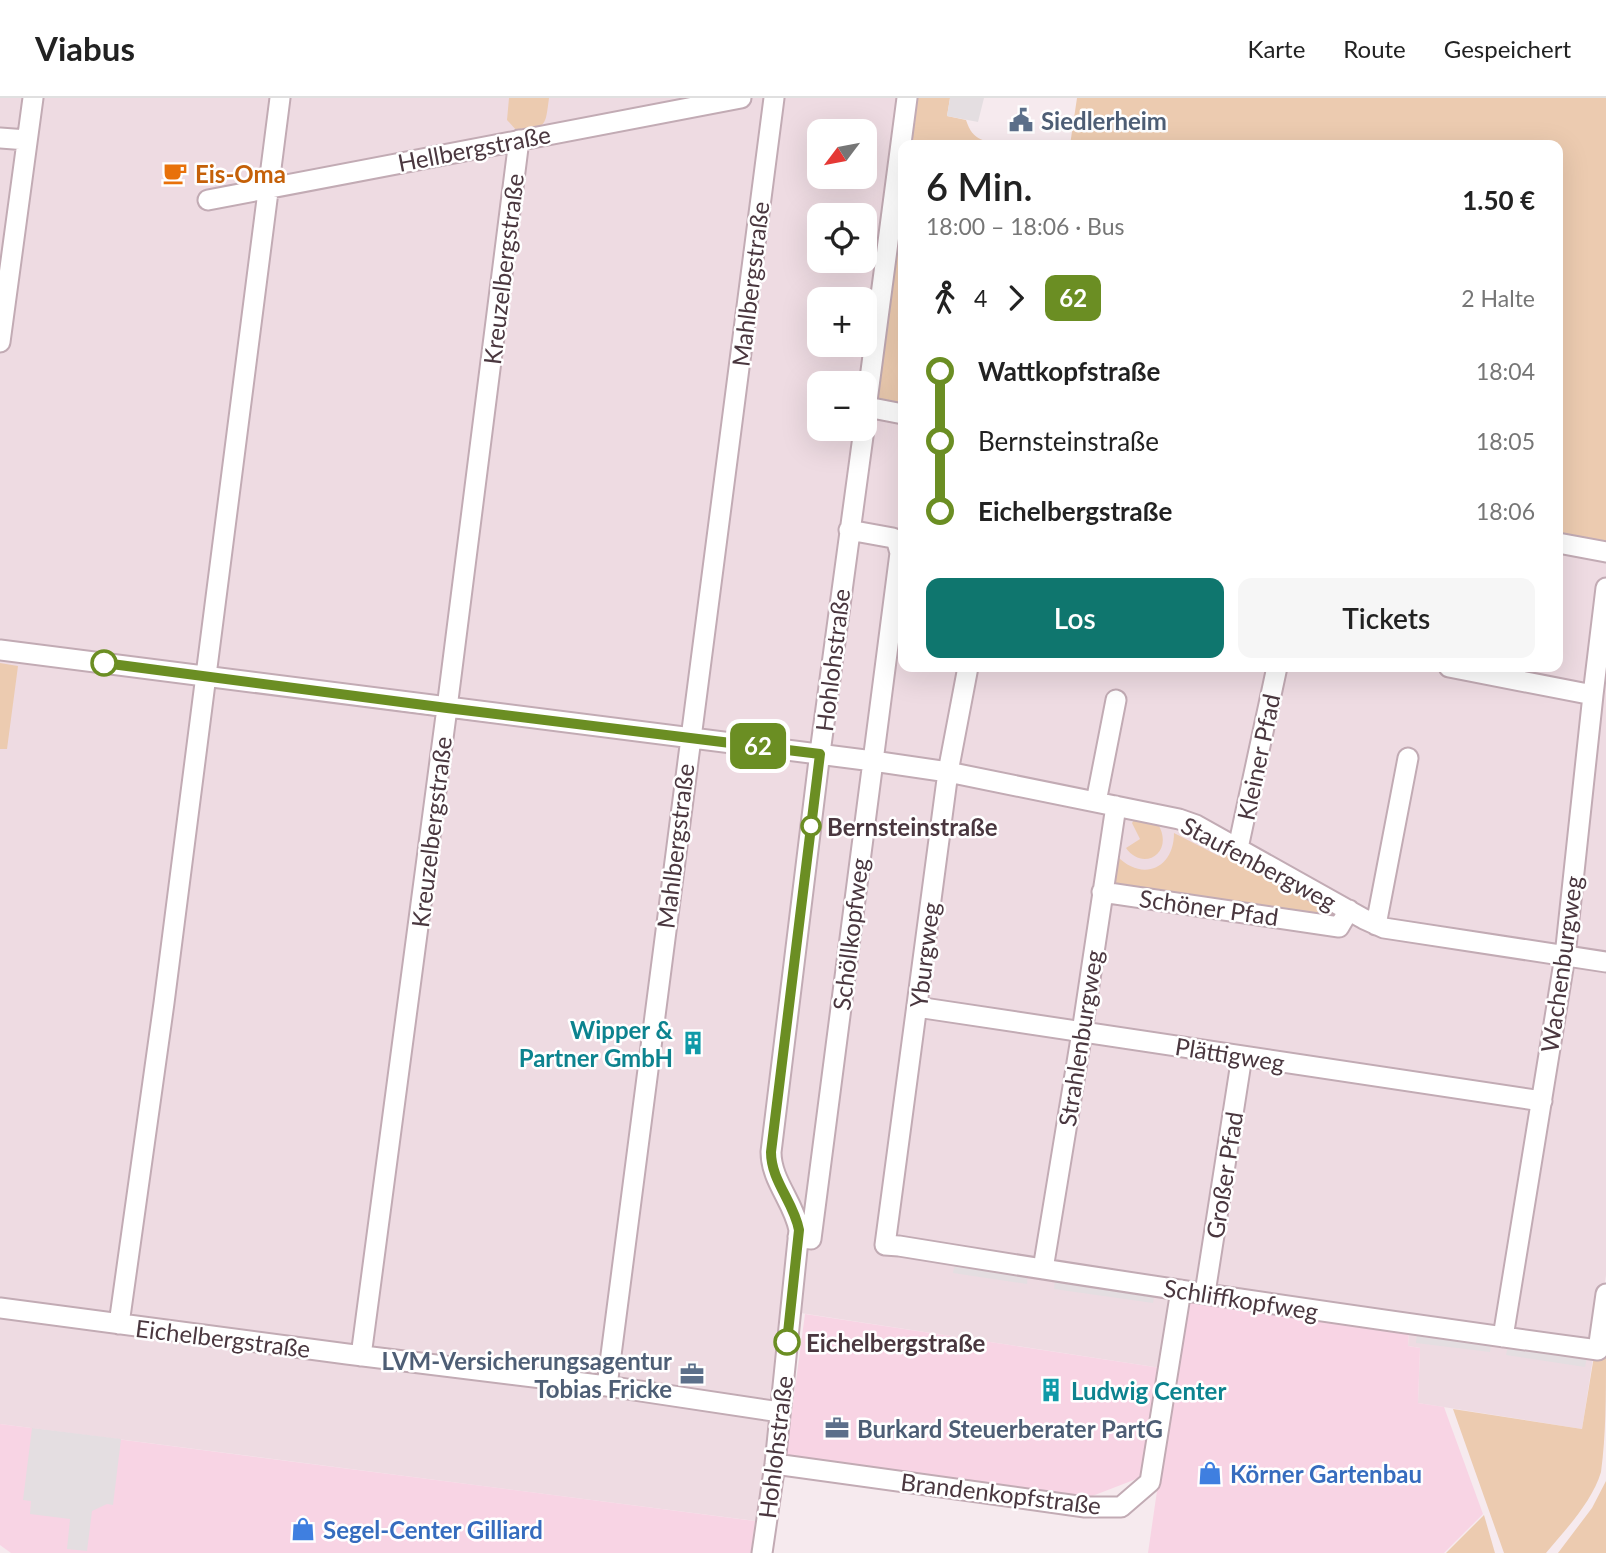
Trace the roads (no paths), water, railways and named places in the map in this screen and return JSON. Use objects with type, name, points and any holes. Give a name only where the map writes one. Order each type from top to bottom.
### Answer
[{"type":"street","points":[[0,342],[3,294],[33,98]]},
{"type":"street","points":[[119,1324],[164,1003],[280,98]]},
{"type":"street","name":"Hellbergstraße","points":[[208,200],[741,98]]},
{"type":"street","name":"Mahlbergstraße","points":[[607,1387],[774,98]]},
{"type":"street","name":"Hohlohstraße","points":[[902,140],[907,98]]},
{"type":"street","points":[[0,138],[27,140]]},
{"type":"street","name":"Kreuzelbergstraße","points":[[361,1356],[519,140]]},
{"type":"street","name":"Hohlohstraße","points":[[871,371],[898,167]]},
{"type":"street","points":[[877,418],[898,415]]},
{"type":"street","name":"Hohlohstraße","points":[[762,1553],[775,1464],[799,1230],[772,1168],[771,1152],[862,441]]},
{"type":"street","name":"Schöllkopfweg","points":[[849,530],[893,538],[898,544]]},
{"type":"street","points":[[1563,544],[1606,552]]},
{"type":"street","name":"Schöllkopfweg","points":[[798,1237],[811,1239],[898,555]]},
{"type":"street","name":"Wachenburgweg","points":[[1503,1337],[1565,956],[1606,588]]},
{"type":"street","points":[[0,650],[820,754]]},
{"type":"street","name":"Yburgweg","points":[[885,1245],[947,772],[967,672]]},
{"type":"street","name":"Kleiner Pfad","points":[[1238,848],[1276,672]]},
{"type":"street","points":[[1475,672],[1593,695]]},
{"type":"street","points":[[1106,804],[1116,700]]},
{"type":"street","name":"Staufenbergweg","points":[[820,754],[947,772],[1180,819],[1196,825],[1376,925],[1606,962]]},
{"type":"street","points":[[1376,925],[1408,758]]},
{"type":"street","name":"Strahlenburgweg","points":[[1043,1269],[1102,892],[1106,804]]},
{"type":"street","name":"Schöner Pfad","points":[[1102,892],[1339,927],[1349,911]]},
{"type":"street","name":"Plättigweg","points":[[917,1007],[1542,1101]]},
{"type":"street","name":"Großer Pfad","points":[[1205,1293],[1242,1056]]},
{"type":"street","name":"Schliffkopfweg","points":[[885,1245],[1598,1350],[1606,1294]]},
{"type":"street","name":"Brandenkopfstraße","points":[[775,1464],[1085,1507],[1121,1507],[1150,1482],[1181,1290]]},
{"type":"street","name":"Eichelbergstraße","points":[[0,1308],[779,1412]]},
{"type":"place","name":"Siedlerheim","points":[[1021,120]]},
{"type":"place","name":"Eis-Oma","points":[[175,173]]},
{"type":"place","name":"Bernsteinstraße","points":[[811,826]]},
{"type":"place","name":"Wipper & Partner GmbH","points":[[693,1043]]},
{"type":"place","name":"Eichelbergstraße","points":[[787,1342]]},
{"type":"place","name":"LVM-Versicherungsagentur Tobias Fricke","points":[[692,1374]]},
{"type":"place","name":"Ludwig Center","points":[[1051,1390]]},
{"type":"place","name":"Burkard Steuerberater PartG","points":[[837,1428]]},
{"type":"place","name":"Körner Gartenbau","points":[[1210,1473]]},
{"type":"place","name":"Segel-Center Gilliard","points":[[303,1529]]}]
